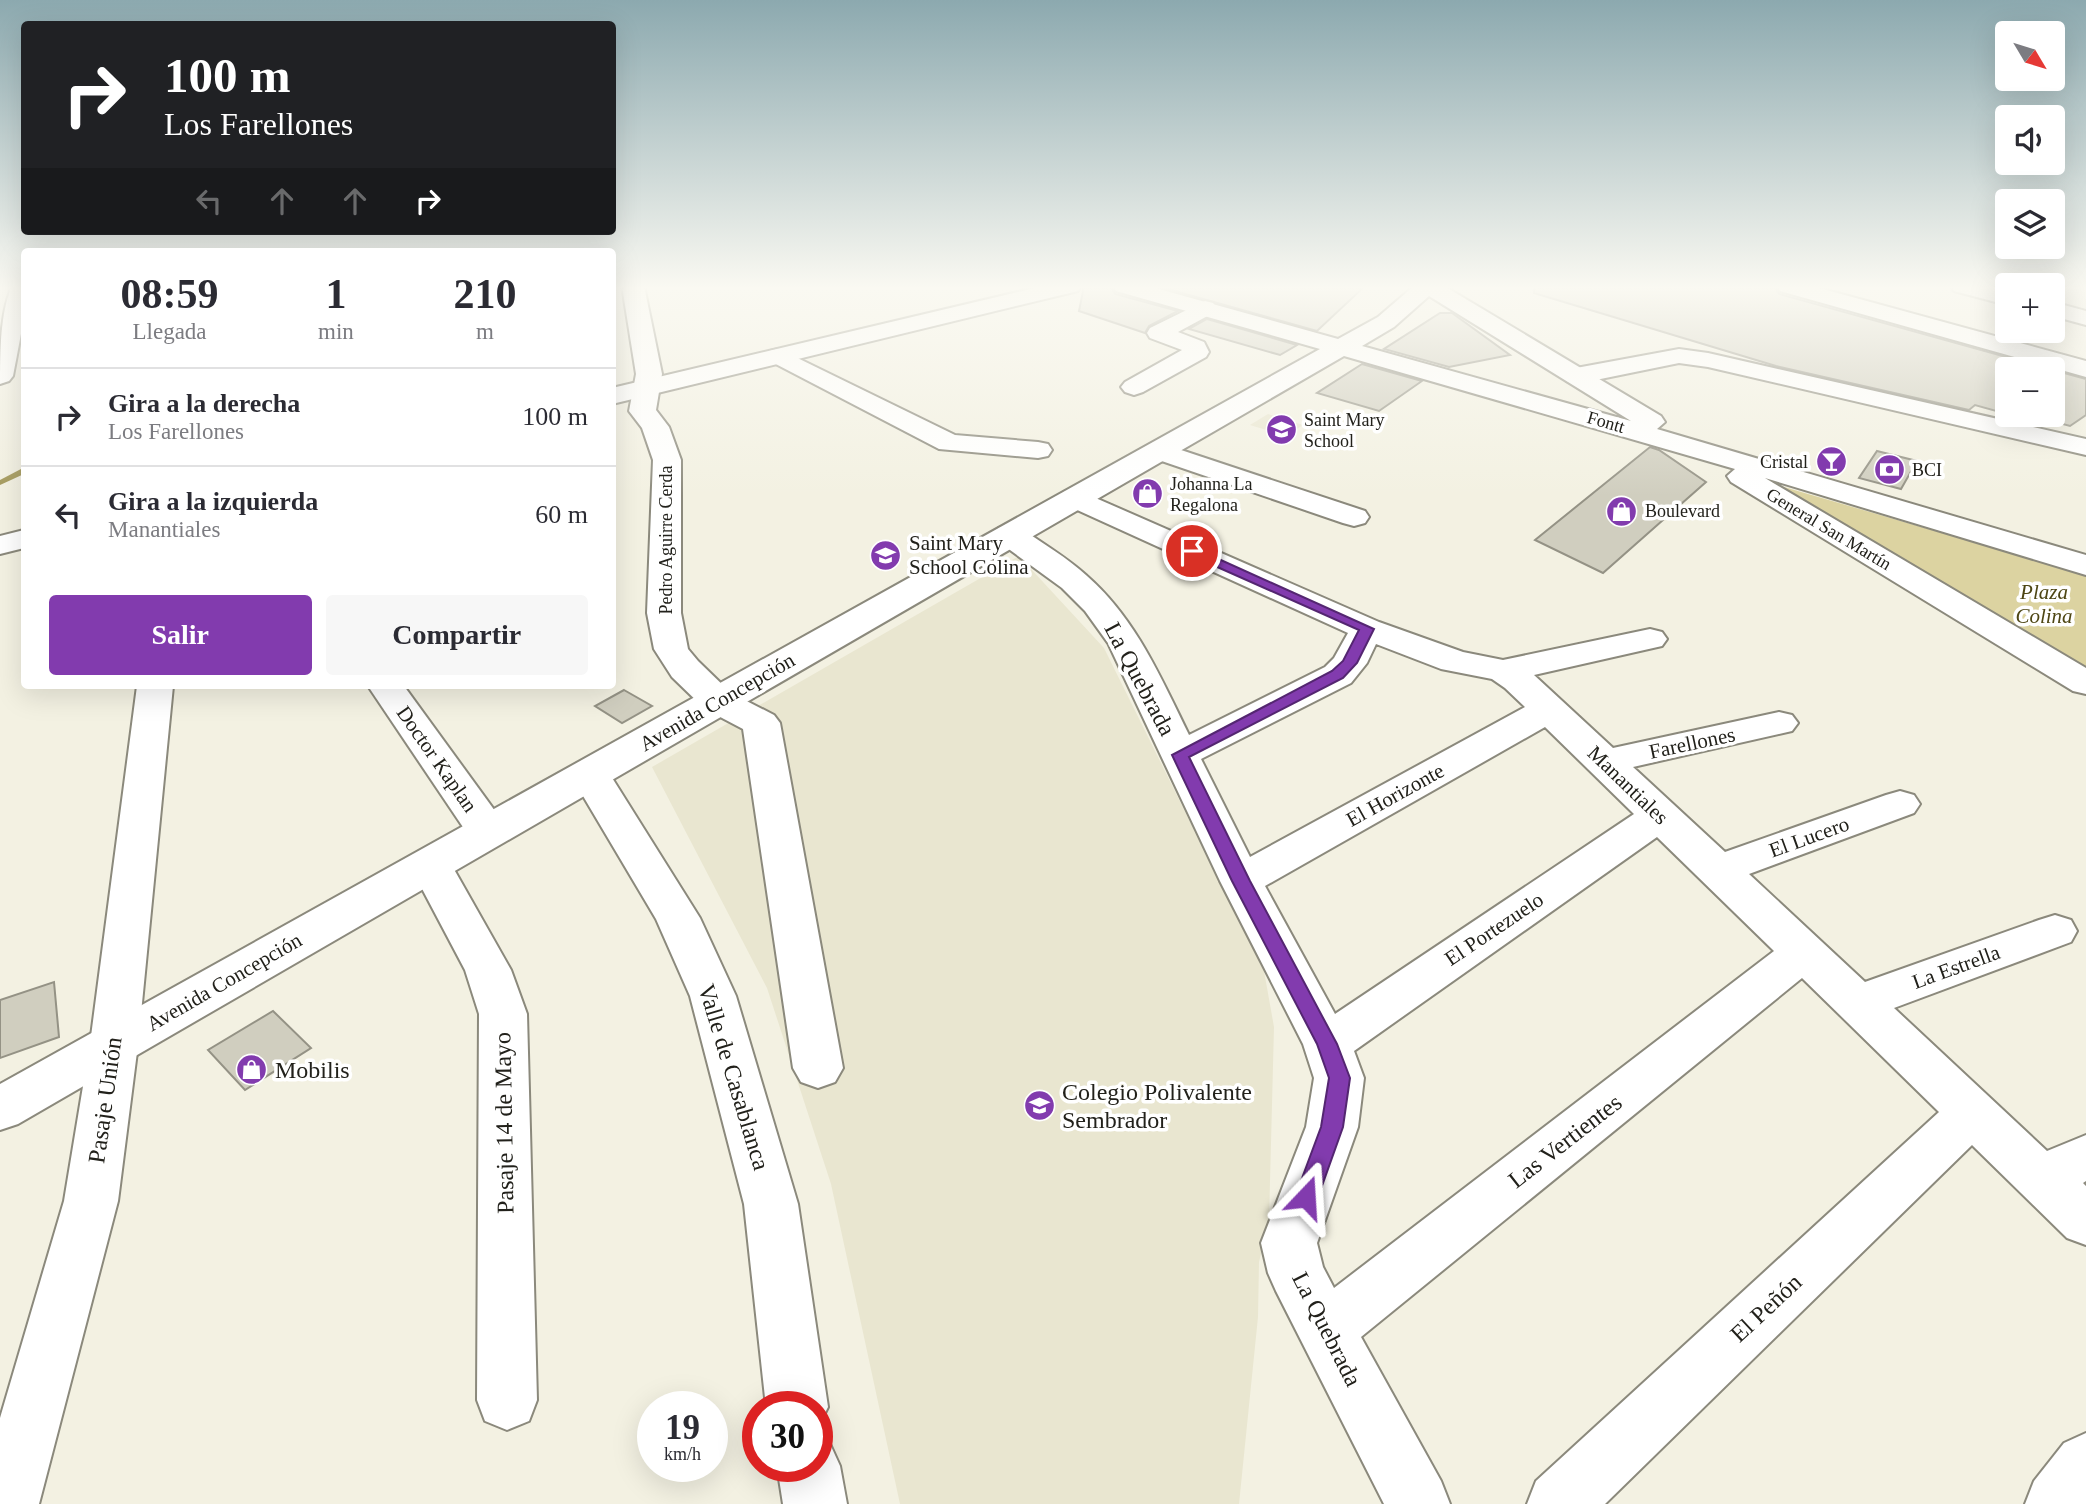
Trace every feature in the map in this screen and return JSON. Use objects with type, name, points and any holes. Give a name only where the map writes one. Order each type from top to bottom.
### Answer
[{"type":"street","points":[[0,376],[6,356]]},
{"type":"street","name":"Pedro Aguirre Cerda","points":[[644,356],[649,374],[642,411],[655,427],[667,460],[664,613],[671,649],[685,669],[718,701],[761,723],[818,1068]]},
{"type":"street","points":[[616,396],[778,356]]},
{"type":"street","points":[[779,356],[948,443],[1038,450]]},
{"type":"street","points":[[1134,387],[1189,356]]},
{"type":"street","name":"Avenida Concepción","points":[[0,1109],[1326,356]]},
{"type":"street","name":"Fontt","points":[[1374,356],[1692,447],[2086,565]]},
{"type":"street","name":"General San Martín","points":[[1543,356],[2086,683]]},
{"type":"street","points":[[1576,376],[1678,356]]},
{"type":"street","points":[[1680,356],[1721,363],[2086,447]]},
{"type":"street","points":[[2040,356],[2086,369]]},
{"type":"street","points":[[1982,410],[2047,430],[2086,434]]},
{"type":"street","points":[[1160,451],[1354,517]]},
{"type":"street","name":"Manantiales","points":[[1075,498],[1367,629],[1454,661],[1503,671],[1518,680],[1973,1112],[2063,1167],[2086,1221]]},
{"type":"street","name":"La Quebrada","points":[[1010,535],[1074,581],[1125,642],[1241,881],[1327,1044],[1339,1078],[1332,1127],[1290,1243],[1296,1273],[1418,1504]]},
{"type":"street","points":[[0,545],[21,540]]},
{"type":"street","points":[[1180,755],[1338,675],[1349,663],[1367,629]]},
{"type":"street","points":[[1503,671],[1650,639]]},
{"type":"street","name":"Pasaje Unión","points":[[7,1504],[91,1201],[114,1044],[155,689]]},
{"type":"street","name":"Doctor Kaplan","points":[[388,689],[488,832]]},
{"type":"street","name":"El Horizonte","points":[[1241,881],[1549,709]]},
{"type":"street","name":"Farellones","points":[[1604,762],[1779,723]]},
{"type":"street","name":"Valle de Casablanca","points":[[590,774],[678,918],[713,996],[771,1204],[795,1391]]},
{"type":"street","name":"El Lucero","points":[[1718,870],[1900,804]]},
{"type":"street","name":"El Portezuelo","points":[[1327,1044],[1660,815]]},
{"type":"street","name":"Pasaje 14 de Mayo","points":[[430,864],[488,970],[503,1014],[507,1400]]},
{"type":"street","name":"La Estrella","points":[[1858,1003],[2055,931]]},
{"type":"street","name":"Las Vertientes","points":[[1326,1330],[1804,952]]},
{"type":"street","name":"El Peñón","points":[[1559,1504],[1973,1112]]},
{"type":"street","points":[[811,1482],[815,1504]]},
{"type":"shaded area","name":"Saint Mary School","points":[[1268,414],[1303,425],[1286,436],[1250,425]]},
{"type":"shaded area","name":"Colegio Polivalente Sembrador","points":[[1019,556],[1104,648],[1264,971],[1274,1027],[1269,1220],[1259,1262],[1258,1317],[1239,1504],[900,1504],[831,1184],[767,988],[652,767]]},
{"type":"green space","name":"Plaza Colina","points":[[1760,480],[2086,575],[2086,674]]},
{"type":"building","points":[[1410,356],[1504,356],[1449,367]]},
{"type":"building","points":[[1743,356],[2006,357],[1995,357],[1995,411],[1975,405],[1969,410]]},
{"type":"building","points":[[1362,364],[1422,381],[1379,411],[1317,393]]},
{"type":"building","points":[[2065,373],[2086,379],[2086,415],[2070,426],[2065,425]]},
{"type":"building","name":"Boulevard","points":[[1650,447],[1659,450],[1706,482],[1603,573],[1535,540]]},
{"type":"building","name":"BCI","points":[[1877,451],[1917,461],[1901,489],[1859,478]]},
{"type":"building","points":[[624,690],[652,706],[622,723],[595,706]]},
{"type":"building","points":[[54,982],[59,1037],[0,1058],[0,1000]]},
{"type":"building","name":"Mobilis","points":[[273,1011],[311,1048],[245,1090],[208,1050]]},
{"type":"waterway","points":[[0,483],[21,472]]},
{"type":"place","name":"Saint Mary School","points":[[1281,430]]},
{"type":"place","name":"Cristal","points":[[1831,462]]},
{"type":"place","name":"BCI","points":[[1889,470]]},
{"type":"place","name":"Johanna La Regalona","points":[[1147,494]]},
{"type":"place","name":"Boulevard","points":[[1622,511]]},
{"type":"place","name":"Saint Mary School Colina","points":[[886,555]]},
{"type":"place","name":"Mobilis","points":[[252,1070]]},
{"type":"place","name":"Colegio Polivalente Sembrador","points":[[1039,1106]]},
{"type":"route","points":[[1192,551],[1367,629],[1349,663],[1338,675],[1180,755],[1241,881],[1327,1044],[1339,1078],[1332,1127],[1306,1197]]}]
